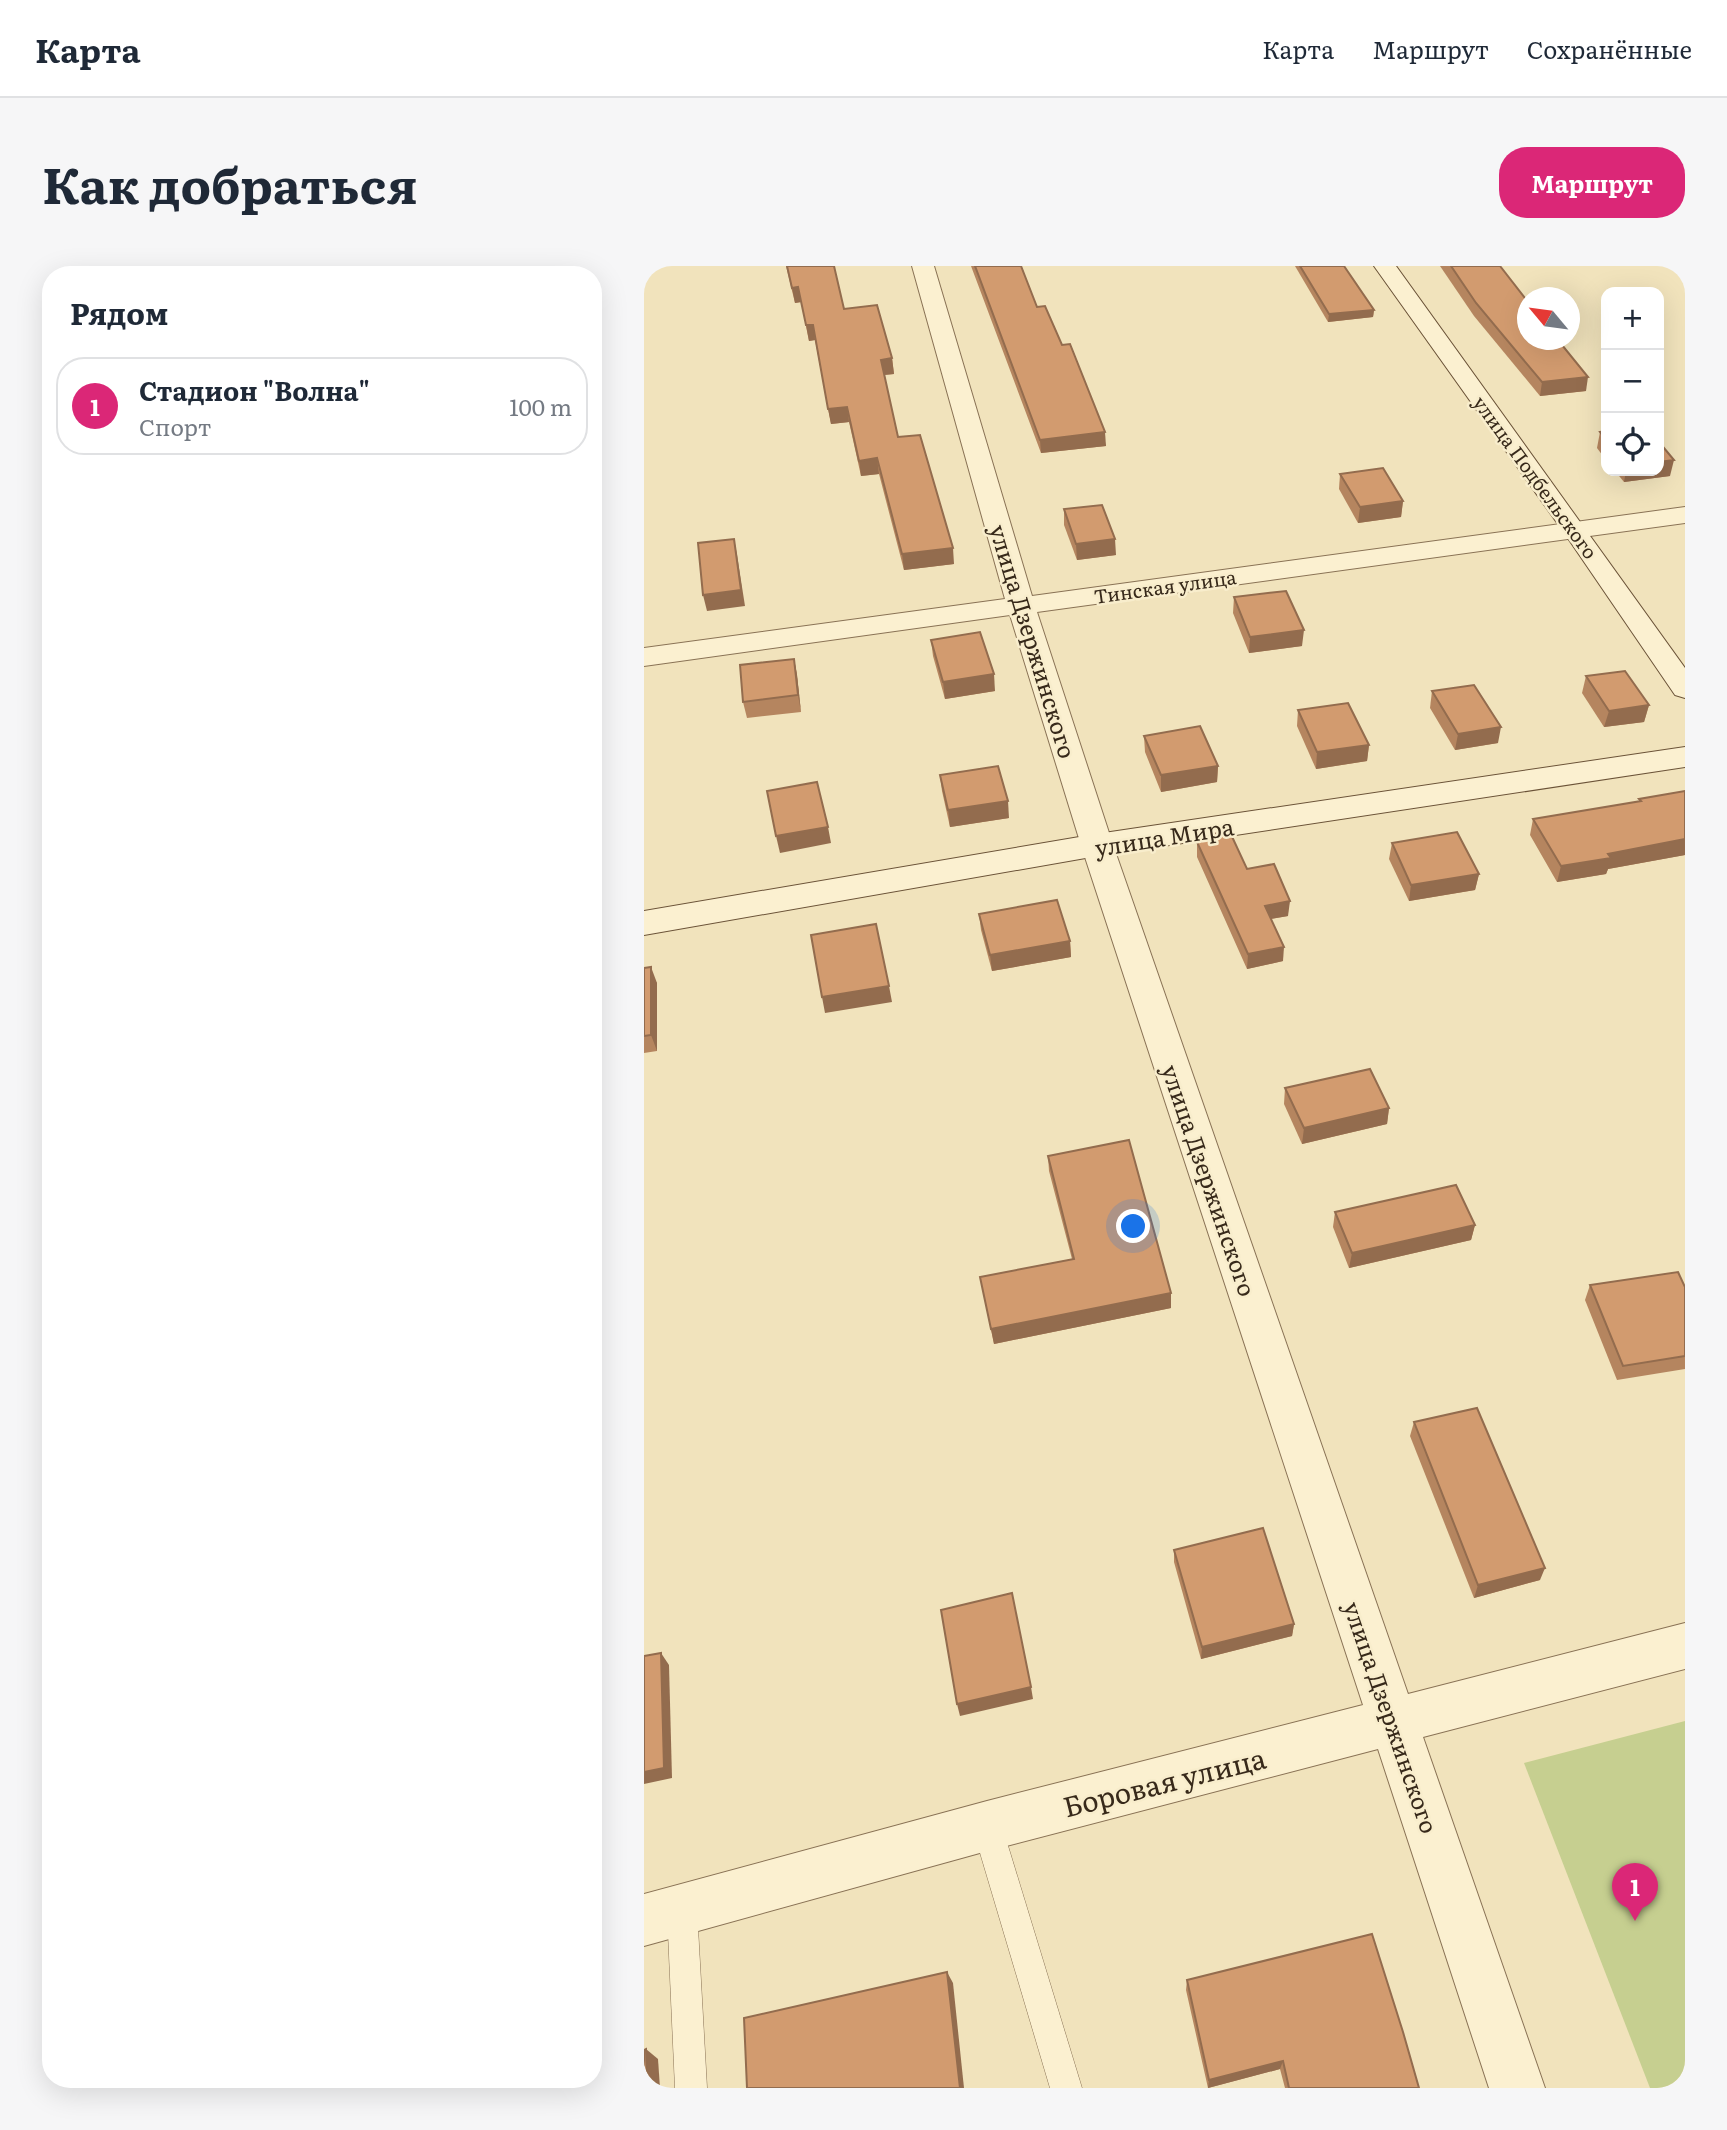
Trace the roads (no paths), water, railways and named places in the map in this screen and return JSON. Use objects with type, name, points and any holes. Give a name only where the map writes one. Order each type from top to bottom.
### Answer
[{"type":"street","name":"улица Дзержинского","points":[[923,266],[1021,606],[1097,845],[1517,2088]]},
{"type":"street","name":"улица Подбельского","points":[[1385,266],[1575,530],[1685,689]]},
{"type":"street","name":"Тинская улица","points":[[644,657],[1685,515]]},
{"type":"street","name":"улица Мира","points":[[644,923],[1097,845],[1685,757]]},
{"type":"street","name":"Боровая улица","points":[[663,1915],[986,1826],[1685,1646]]},
{"type":"lane","points":[[986,1826],[1066,2088]]},
{"type":"lane","points":[[663,1915],[691,2088]]},
{"type":"place","name":"Стадион \"Волна\"","points":[[1635,1921]]}]
